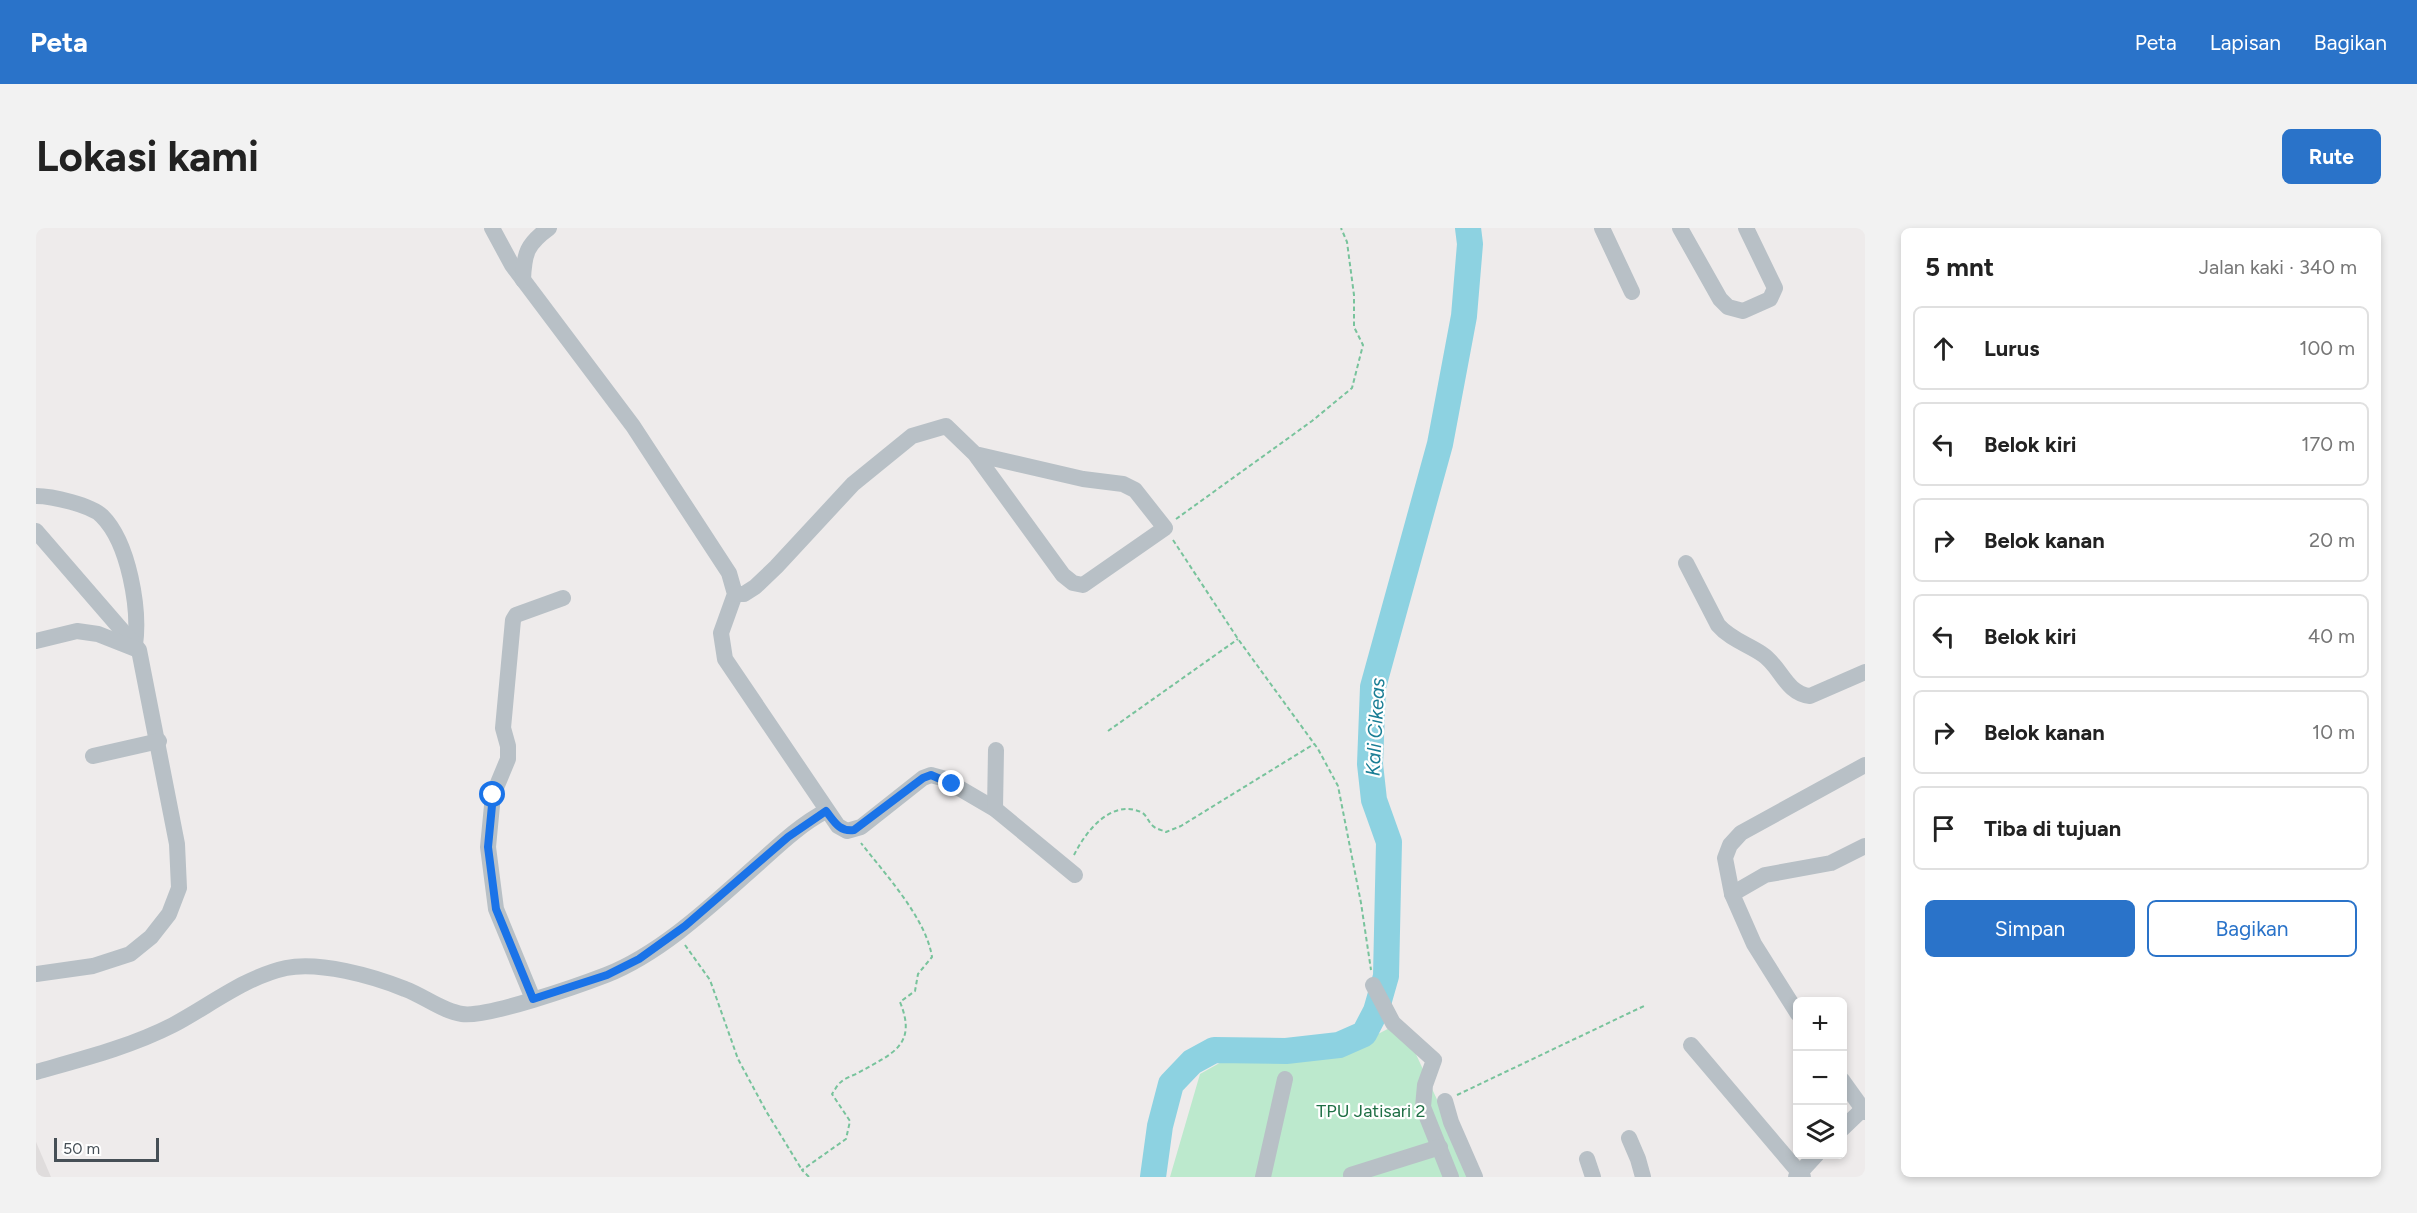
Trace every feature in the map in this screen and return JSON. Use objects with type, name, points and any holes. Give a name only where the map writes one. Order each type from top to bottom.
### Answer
[{"type":"street","points":[[492,228],[523,280],[633,426],[729,573],[735,594],[722,633],[724,659],[838,826],[850,830],[861,827],[923,778],[931,775],[942,778],[995,809],[1071,872]]},
{"type":"street","points":[[523,280],[524,256],[534,239],[549,228]]},
{"type":"street","points":[[1602,228],[1632,292]]},
{"type":"street","points":[[1680,228],[1720,299],[1728,307],[1743,311],[1770,299],[1775,288],[1746,228]]},
{"type":"street","points":[[735,594],[744,594],[755,587],[853,484],[912,436],[946,426],[975,454],[1063,575],[1073,583],[1083,585],[1165,528],[1135,490],[1123,484],[1083,478],[975,454]]},
{"type":"street","points":[[36,496],[74,503],[101,515],[116,534],[126,560],[134,597],[137,648],[159,741],[177,844],[179,888],[169,914],[151,937],[130,954],[93,966],[36,974]]},
{"type":"street","points":[[36,531],[137,648]]},
{"type":"street","points":[[1686,563],[1718,626],[1724,632],[1762,654],[1789,686],[1801,695],[1810,696],[1865,672]]},
{"type":"street","points":[[533,999],[496,909],[488,847],[493,795],[508,759],[508,746],[503,728],[513,620],[516,615],[563,598]]},
{"type":"street","points":[[36,641],[77,632],[98,634],[137,648]]},
{"type":"street","points":[[93,756],[159,741]]},
{"type":"street","points":[[995,809],[996,750]]},
{"type":"street","points":[[1793,1007],[1754,944],[1732,894],[1725,858],[1730,845],[1742,833],[1865,765]]},
{"type":"street","points":[[36,1072],[102,1054],[171,1026],[254,980],[285,968],[320,966],[405,989],[450,1011],[464,1015],[489,1012],[607,975],[639,959],[677,932],[788,837],[826,811]]},
{"type":"street","points":[[1732,894],[1765,875],[1831,863],[1865,846]]},
{"type":"street","points":[[1373,985],[1393,1023],[1434,1060],[1425,1085],[1423,1107],[1451,1177]]},
{"type":"street","points":[[1691,1045],[1799,1175],[1813,1159]]},
{"type":"street","points":[[1263,1177],[1285,1079]]},
{"type":"street","points":[[1847,1087],[1864,1109],[1847,1124]]},
{"type":"street","points":[[1445,1101],[1451,1122],[1475,1177]]},
{"type":"street","points":[[1629,1138],[1643,1177]]},
{"type":"street","points":[[1351,1174],[1440,1146]]},
{"type":"street","points":[[1587,1159],[1593,1177]]},
{"type":"path","points":[[1341,228],[1347,242],[1354,295],[1354,327],[1363,345],[1353,387],[1312,422],[1165,528],[1238,639],[1314,744],[1338,786],[1361,903],[1373,985]]},
{"type":"path","points":[[1108,731],[1238,639]]},
{"type":"path","points":[[1071,872],[1084,835],[1112,812],[1126,808],[1144,813],[1154,827],[1166,832],[1181,826],[1314,744]]},
{"type":"path","points":[[802,1170],[846,1139],[850,1121],[832,1094],[840,1082],[884,1058],[904,1042],[905,1014],[900,1002],[915,991],[918,974],[932,957],[925,932],[888,875],[850,830]]},
{"type":"path","points":[[677,932],[710,980],[738,1059],[766,1111],[802,1170],[809,1177]]},
{"type":"path","points":[[1445,1101],[1644,1006]]},
{"type":"shaded area","points":[[36,1142],[51,1177],[36,1177]]},
{"type":"green space","name":"TPU Jatisari 2","points":[[1401,1022],[1473,1177],[1170,1177],[1200,1074],[1232,1056],[1336,1056]]},
{"type":"waterway","name":"Kali Cikeas","points":[[1153,1177],[1160,1126],[1171,1084],[1192,1062],[1214,1050],[1286,1051],[1339,1045],[1364,1034],[1376,1011],[1386,976],[1389,842],[1374,800],[1370,764],[1373,687],[1440,444],[1464,316],[1470,244],[1468,228]]},
{"type":"route","points":[[493,795],[488,847],[496,909],[533,999],[607,975],[639,959],[685,926],[788,837],[826,811],[838,826],[847,831],[854,830],[861,827],[923,778],[931,775],[952,784]]}]
